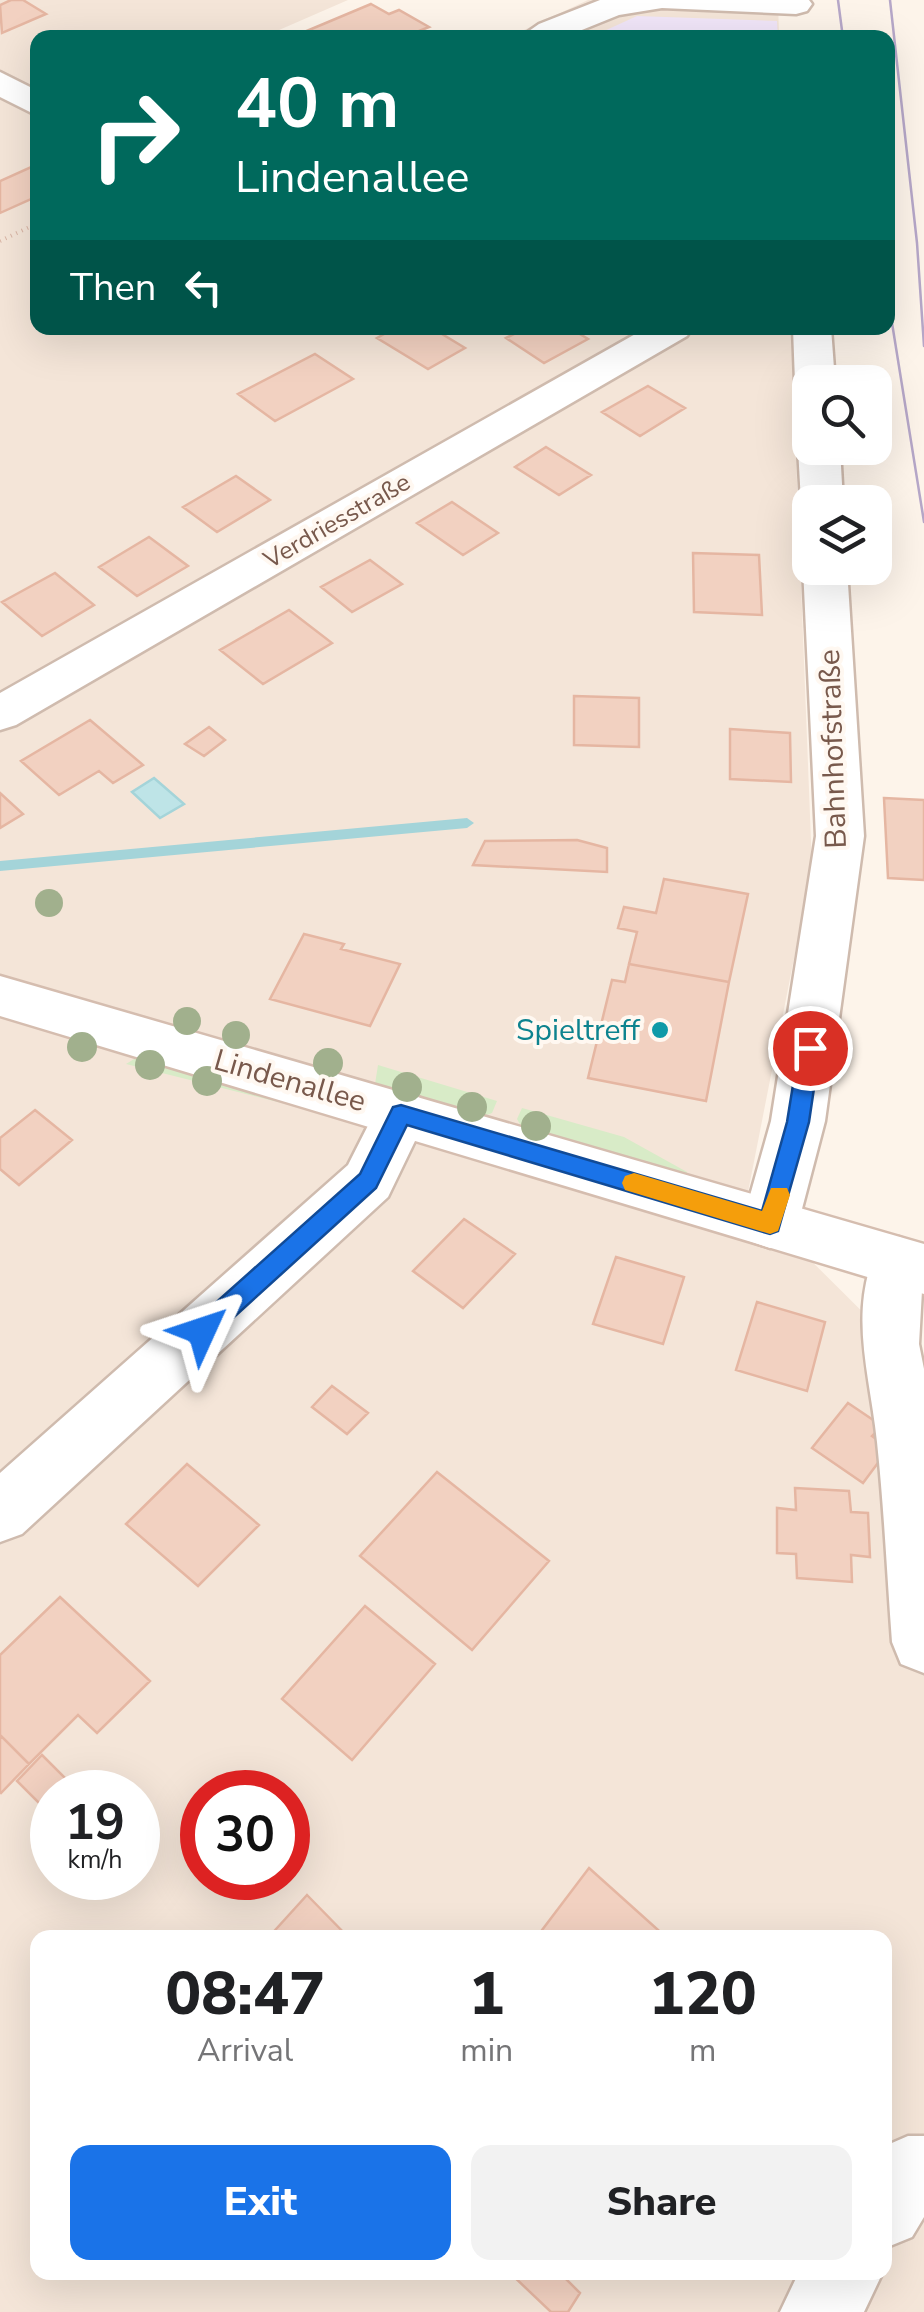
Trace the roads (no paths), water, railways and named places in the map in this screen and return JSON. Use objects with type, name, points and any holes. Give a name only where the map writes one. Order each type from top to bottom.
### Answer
[{"type":"street","points":[[551,30],[586,13],[624,2],[656,0]]},
{"type":"street","points":[[667,0],[796,2],[798,30]]},
{"type":"street","points":[[0,82],[30,101]]},
{"type":"street","name":"Verdriesstraße","points":[[0,714],[661,335]]},
{"type":"street","points":[[812,335],[814,365]]},
{"type":"street","name":"Bahnhofstraße","points":[[770,1224],[798,1122],[840,836],[826,585]]},
{"type":"street","name":"Lindenallee","points":[[0,996],[911,1266]]},
{"type":"street","points":[[0,1513],[368,1181],[401,1114]]},
{"type":"street","points":[[911,1266],[892,1299],[890,1344],[907,1439],[924,1642]]},
{"type":"street","points":[[892,2199],[908,2174],[924,2174]]},
{"type":"street","points":[[819,2312],[839,2280]]},
{"type":"water","points":[[154,778],[184,804],[160,818],[132,792]]},
{"type":"waterway","points":[[0,866],[467,823]]},
{"type":"tram line","points":[[838,0],[842,30]]},
{"type":"tram line","points":[[890,0],[893,30]]},
{"type":"tram line","points":[[895,45],[924,346]]},
{"type":"tram line","points":[[894,335],[924,522]]},
{"type":"place","name":"Spieltreff","points":[[660,1030]]}]
